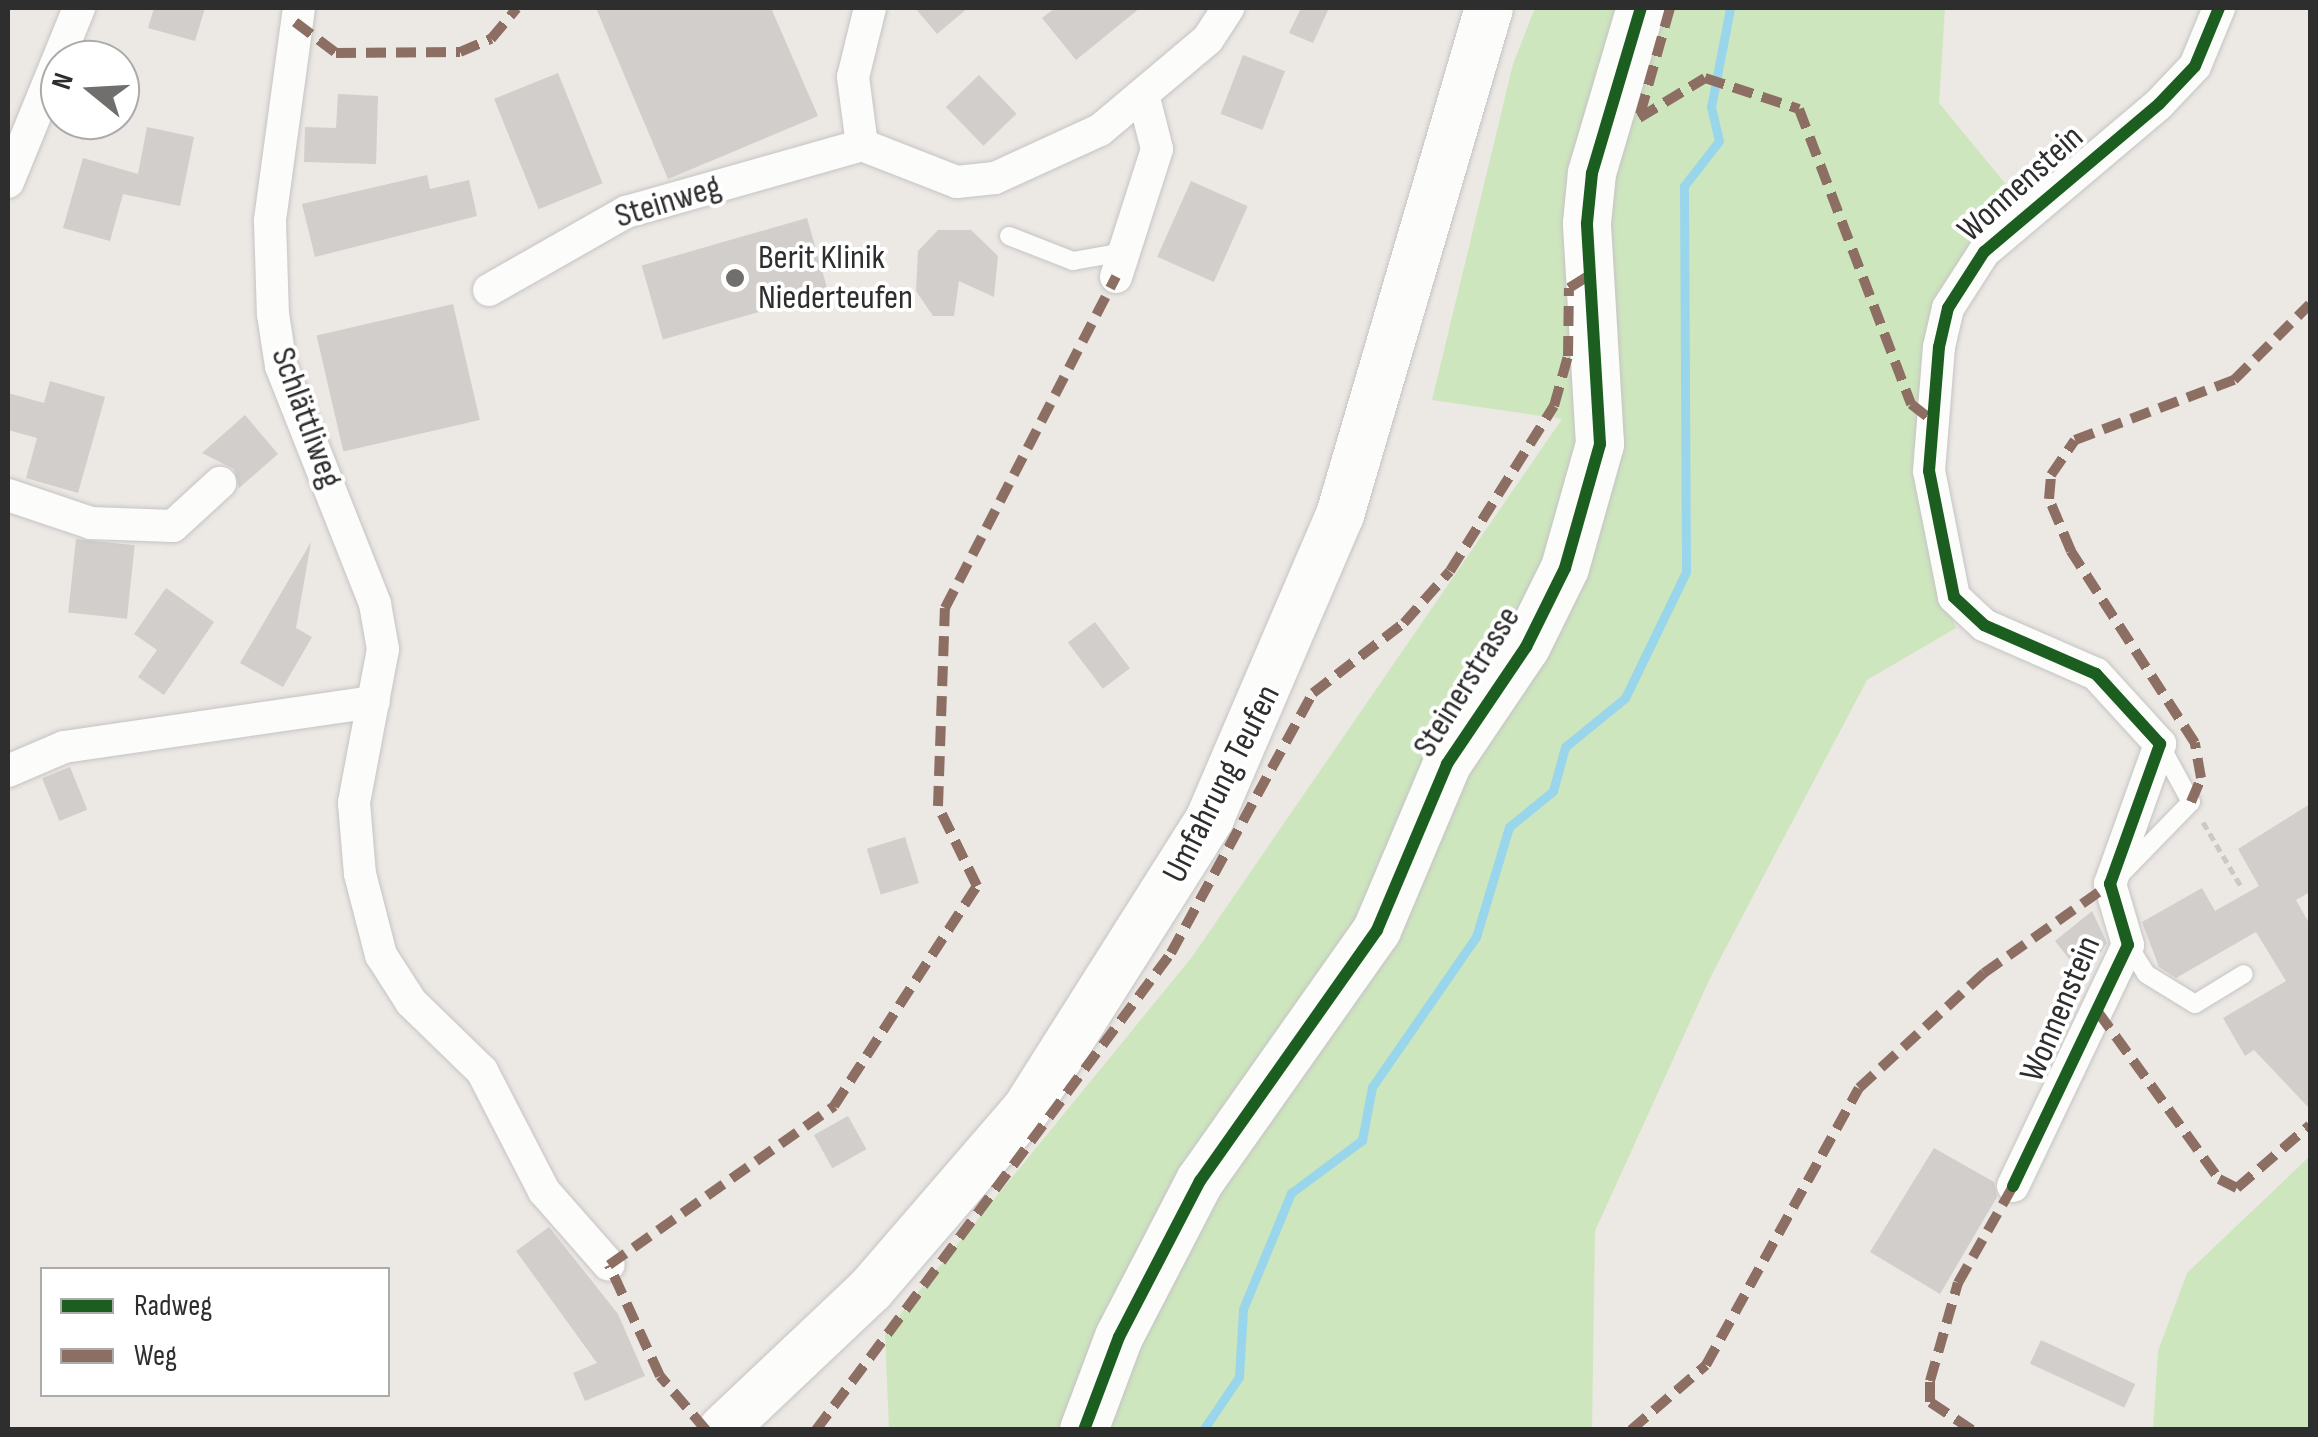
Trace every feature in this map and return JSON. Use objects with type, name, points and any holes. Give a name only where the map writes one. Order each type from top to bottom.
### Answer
[{"type":"main road","name":"Umfahrung Teufen","points":[[722,1430],[871,1290],[1027,1108],[1210,818],[1340,515],[1488,8]]},
{"type":"main road","name":"Steinerstrasse","points":[[1084,1430],[1119,1337],[1200,1180],[1377,930],[1447,764],[1526,647],[1565,568],[1600,444],[1586,223],[1592,174],[1641,8]]},
{"type":"street","points":[[8,182],[79,8]]},
{"type":"street","name":"Schlättliweg","points":[[300,8],[270,221],[273,314],[280,366],[375,604],[383,649],[354,803],[381,954],[412,1002],[482,1071],[544,1192],[610,1265]]},
{"type":"street","points":[[870,8],[853,77],[862,145],[921,174],[995,178],[1052,156],[1144,98],[1228,8]]},
{"type":"street","name":"Wonnenstein","points":[[2160,744],[2096,674],[1984,625],[1954,597],[1933,520],[1929,418],[1945,321],[1962,280],[2004,233],[2159,104],[2195,66],[2219,8]]},
{"type":"street","points":[[1120,264],[1157,149],[1144,98]]},
{"type":"street","name":"Steinweg","points":[[489,290],[626,212],[862,145]]},
{"type":"street","points":[[8,496],[91,522],[173,526],[220,484]]},
{"type":"street","points":[[8,771],[64,748],[374,702]]},
{"type":"street","points":[[2110,884],[2160,744]]},
{"type":"street","name":"Wonnenstein","points":[[2013,1186],[2128,944],[2110,884]]},
{"type":"lane","points":[[1009,236],[1073,261],[1120,264]]},
{"type":"lane","name":"Wonnenstein","points":[[2160,744],[2191,802]]},
{"type":"lane","points":[[2110,884],[2191,802]]},
{"type":"lane","points":[[2128,944],[2146,974],[2195,1004],[2244,974]]},
{"type":"path","points":[[2191,802],[2242,888]]},
{"type":"green space","points":[[1535,8],[1945,8],[1939,103],[2018,199],[1968,248],[1939,298],[1931,566],[1956,628],[1867,680],[1711,976],[1595,1231],[1592,1429],[889,1429],[885,1333],[1192,957],[1562,419],[1432,400],[1513,64]]},
{"type":"green space","points":[[2310,1156],[2310,1429],[2153,1429],[2158,1351],[2187,1273]]},
{"type":"building","points":[[154,8],[205,8],[195,41],[148,28]]},
{"type":"building","points":[[596,8],[771,8],[818,116],[668,179]]},
{"type":"building","points":[[915,8],[968,8],[937,34]]},
{"type":"building","points":[[1055,8],[1140,8],[1076,60],[1042,18]]},
{"type":"building","points":[[1301,8],[1329,8],[1313,43],[1289,33]]},
{"type":"building","points":[[1243,55],[1285,71],[1262,130],[1220,114]]},
{"type":"building","points":[[558,73],[603,183],[539,209],[494,99]]},
{"type":"building","points":[[979,75],[1017,114],[983,146],[946,107]]},
{"type":"building","points":[[338,94],[378,96],[376,164],[304,162],[305,127],[336,128]]},
{"type":"building","points":[[147,127],[194,137],[180,206],[123,194],[110,241],[63,228],[83,158],[138,174]]},
{"type":"building","points":[[427,175],[430,189],[469,180],[477,216],[315,257],[302,204]]},
{"type":"building","points":[[1191,181],[1248,206],[1214,282],[1157,257]]},
{"type":"building","name":"Berit Klinik Niederteufen","points":[[807,218],[828,292],[663,339],[642,265]]},
{"type":"building","points":[[938,230],[971,230],[998,256],[994,297],[959,281],[954,316],[933,316],[916,291],[918,251]]},
{"type":"building","points":[[453,304],[480,420],[343,451],[317,335]]},
{"type":"building","points":[[50,381],[105,397],[78,493],[26,478],[37,438],[8,430],[8,393],[44,403]]},
{"type":"building","points":[[245,415],[278,454],[239,488],[234,469],[202,453]]},
{"type":"building","points":[[76,539],[135,545],[127,619],[68,613]]},
{"type":"building","points":[[311,542],[296,628],[312,637],[283,687],[240,663]]},
{"type":"building","points":[[166,588],[214,622],[164,695],[138,677],[157,650],[134,634]]},
{"type":"building","points":[[1095,622],[1130,668],[1103,689],[1068,642]]},
{"type":"building","points":[[70,767],[87,810],[59,821],[42,778]]},
{"type":"building","points":[[2310,804],[2310,892],[2296,900],[2310,925],[2310,1109],[2254,1050],[2245,1056],[2223,1018],[2286,981],[2256,932],[2176,978],[2159,967],[2142,922],[2202,888],[2215,911],[2259,886],[2238,849]]},
{"type":"building","points":[[905,837],[919,883],[881,895],[867,849]]},
{"type":"building","points":[[2092,911],[2107,943],[2084,978],[2055,941]]},
{"type":"building","points":[[848,1116],[866,1149],[832,1168],[814,1135]]},
{"type":"building","points":[[1934,1148],[1994,1182],[1997,1197],[1940,1294],[1870,1252]]},
{"type":"building","points":[[549,1227],[618,1314],[645,1376],[585,1401],[573,1373],[597,1363],[516,1251]]},
{"type":"building","points":[[2041,1340],[2135,1384],[2124,1408],[2030,1364]]},
{"type":"waterway","points":[[1203,1430],[1239,1377],[1243,1309],[1291,1193],[1362,1140],[1372,1087],[1476,937],[1509,827],[1553,791],[1565,747],[1625,698],[1686,572],[1684,186],[1719,141],[1711,107],[1730,8]]},
{"type":"marked path","points":[[295,22],[336,53],[460,52],[491,39],[517,8]]},
{"type":"marked path","points":[[1670,8],[1639,118],[1705,78],[1799,109],[1911,404],[1929,418]]},
{"type":"marked path","points":[[816,1430],[1171,953],[1313,693],[1404,623],[1450,571],[1554,406],[1568,356],[1569,288],[1590,275]]},
{"type":"marked path","points":[[706,1430],[660,1376],[609,1265],[834,1106],[977,886],[938,806],[945,608],[1116,277]]},
{"type":"marked path","points":[[2191,802],[2201,778],[2195,743],[2071,551],[2049,499],[2051,475],[2075,440],[2234,380],[2310,304]]},
{"type":"marked path","points":[[1631,1430],[1706,1365],[1859,1088],[1984,973],[2110,884]]},
{"type":"marked path","points":[[2098,1012],[2219,1179],[2237,1188],[2310,1125]]},
{"type":"marked path","points":[[1972,1430],[1930,1402],[1930,1381],[1958,1283],[2013,1186]]},
{"type":"cycle path","points":[[1084,1430],[1119,1337],[1200,1181],[1377,930],[1447,764],[1526,647],[1565,568],[1600,444],[1587,223],[1592,173],[1641,8]]},
{"type":"cycle path","points":[[2013,1186],[2128,945],[2110,884],[2160,744],[2096,674],[1984,625],[1954,597],[1929,471],[1939,347],[1948,308],[1984,252],[2159,104],[2195,66],[2219,8]]},
{"type":"place","name":"Berit Klinik Niederteufen","points":[[735,278]]}]
